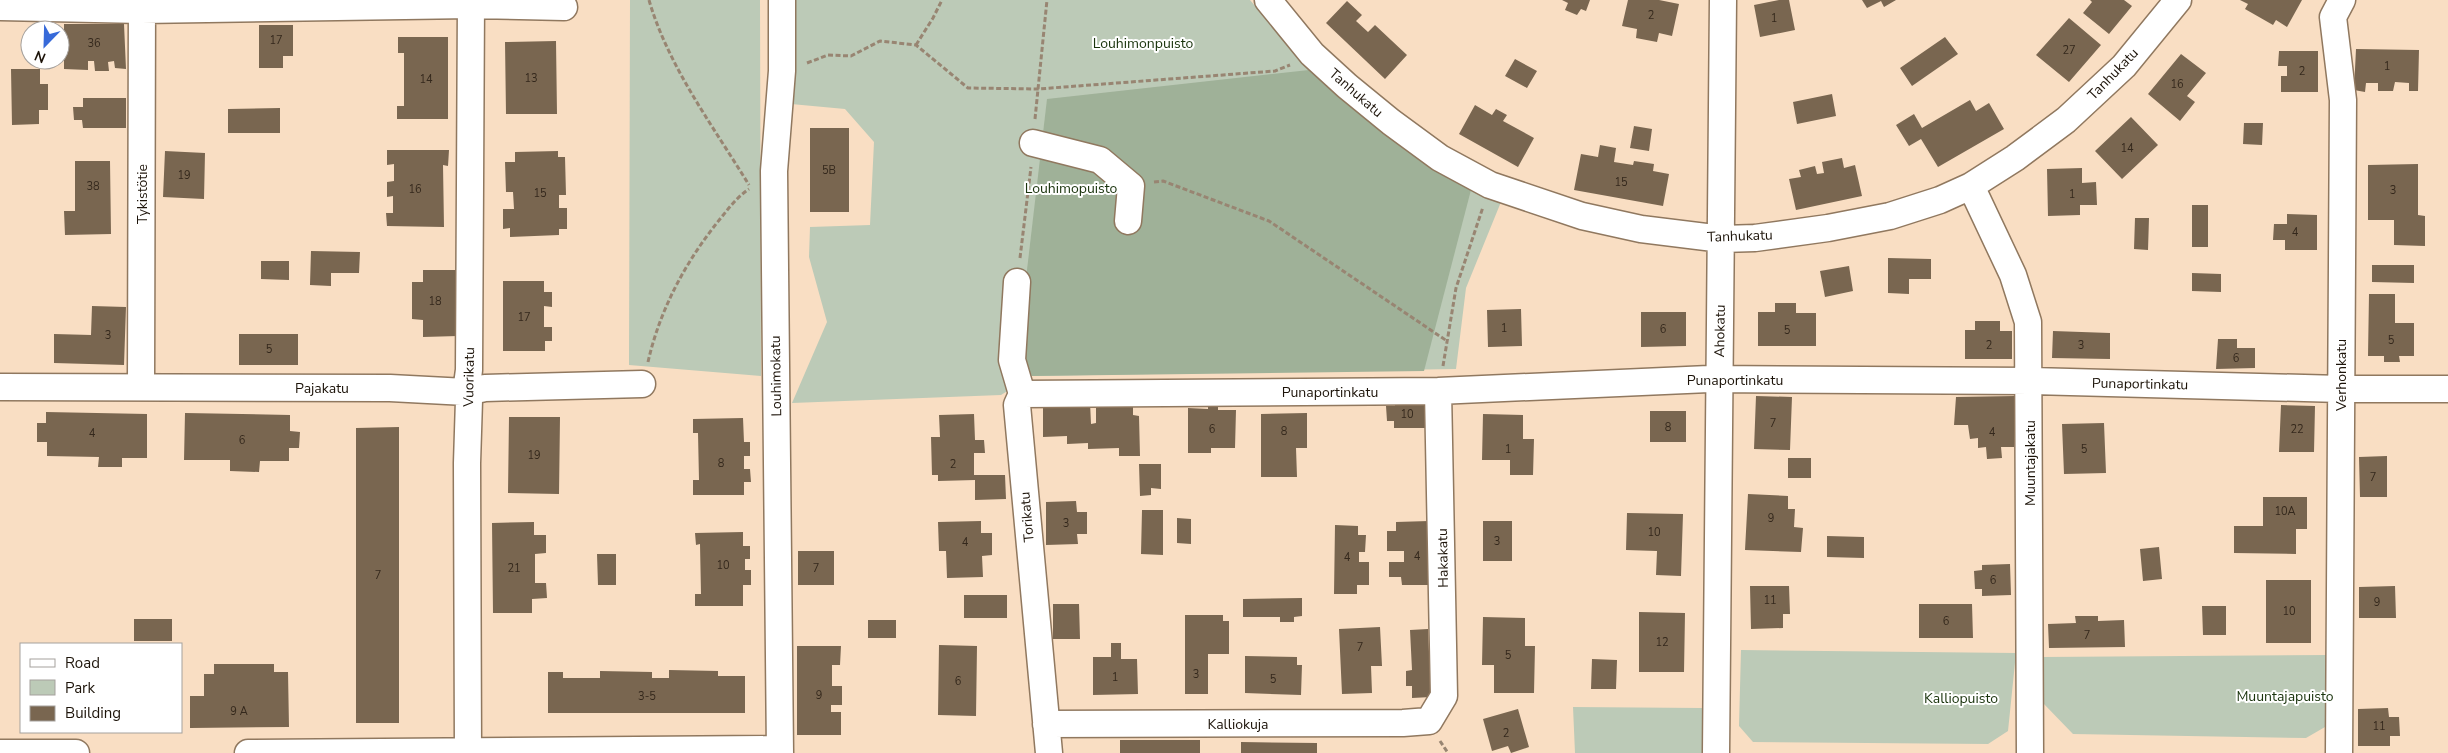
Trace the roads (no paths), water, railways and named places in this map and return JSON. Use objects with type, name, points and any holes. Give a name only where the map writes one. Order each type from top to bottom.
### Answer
[{"type":"street","name":"Louhimokatu","points":[[780,751],[774,171],[782,71],[782,0]]},
{"type":"street","name":"Tanhukatu","points":[[1268,0],[1312,54],[1390,122],[1440,158],[1490,185],[1582,216],[1641,229],[1722,239],[1756,238],[1828,228],[1890,216],[1940,200],[1971,186],[2015,158],[2066,120],[2124,66],[2178,0]]},
{"type":"street","name":"Ahokatu","points":[[1716,753],[1724,0]]},
{"type":"street","name":"Verhonkatu","points":[[2339,753],[2343,100],[2333,17],[2342,0]]},
{"type":"street","points":[[0,7],[471,3],[564,7]]},
{"type":"street","name":"Vuorikatu","points":[[468,752],[467,463],[469,400],[466,392],[469,370],[471,3]]},
{"type":"street","name":"Tykistötie","points":[[141,388],[142,5]]},
{"type":"street","points":[[1033,143],[1100,160],[1131,186],[1128,221]]},
{"type":"street","name":"Muuntajakatu","points":[[1971,186],[2013,275],[2028,322],[2030,381],[2030,753]]},
{"type":"street","name":"Torikatu","points":[[1017,282],[1012,360],[1022,394],[1017,405],[1049,753]]},
{"type":"street","name":"Punaportinkatu","points":[[1022,394],[1438,391],[1719,380],[2030,381],[2341,389],[2448,389]]},
{"type":"street","name":"Pajakatu","points":[[0,387],[390,388],[466,392],[485,388],[642,384]]},
{"type":"street","name":"Hakakatu","points":[[1429,721],[1444,696],[1438,391]]},
{"type":"street","name":"Kalliokuja","points":[[1046,724],[1403,724],[1429,721]]},
{"type":"street","points":[[248,753],[780,751]]},
{"type":"street","points":[[0,753],[76,753]]},
{"type":"park label","name":"Louhimonpuisto","points":[[1143,43]]},
{"type":"park label","name":"Louhimopuisto","points":[[1071,188]]},
{"type":"park label","name":"Muuntajapuisto","points":[[2285,696]]},
{"type":"park label","name":"Kalliopuisto","points":[[1961,698]]}]
